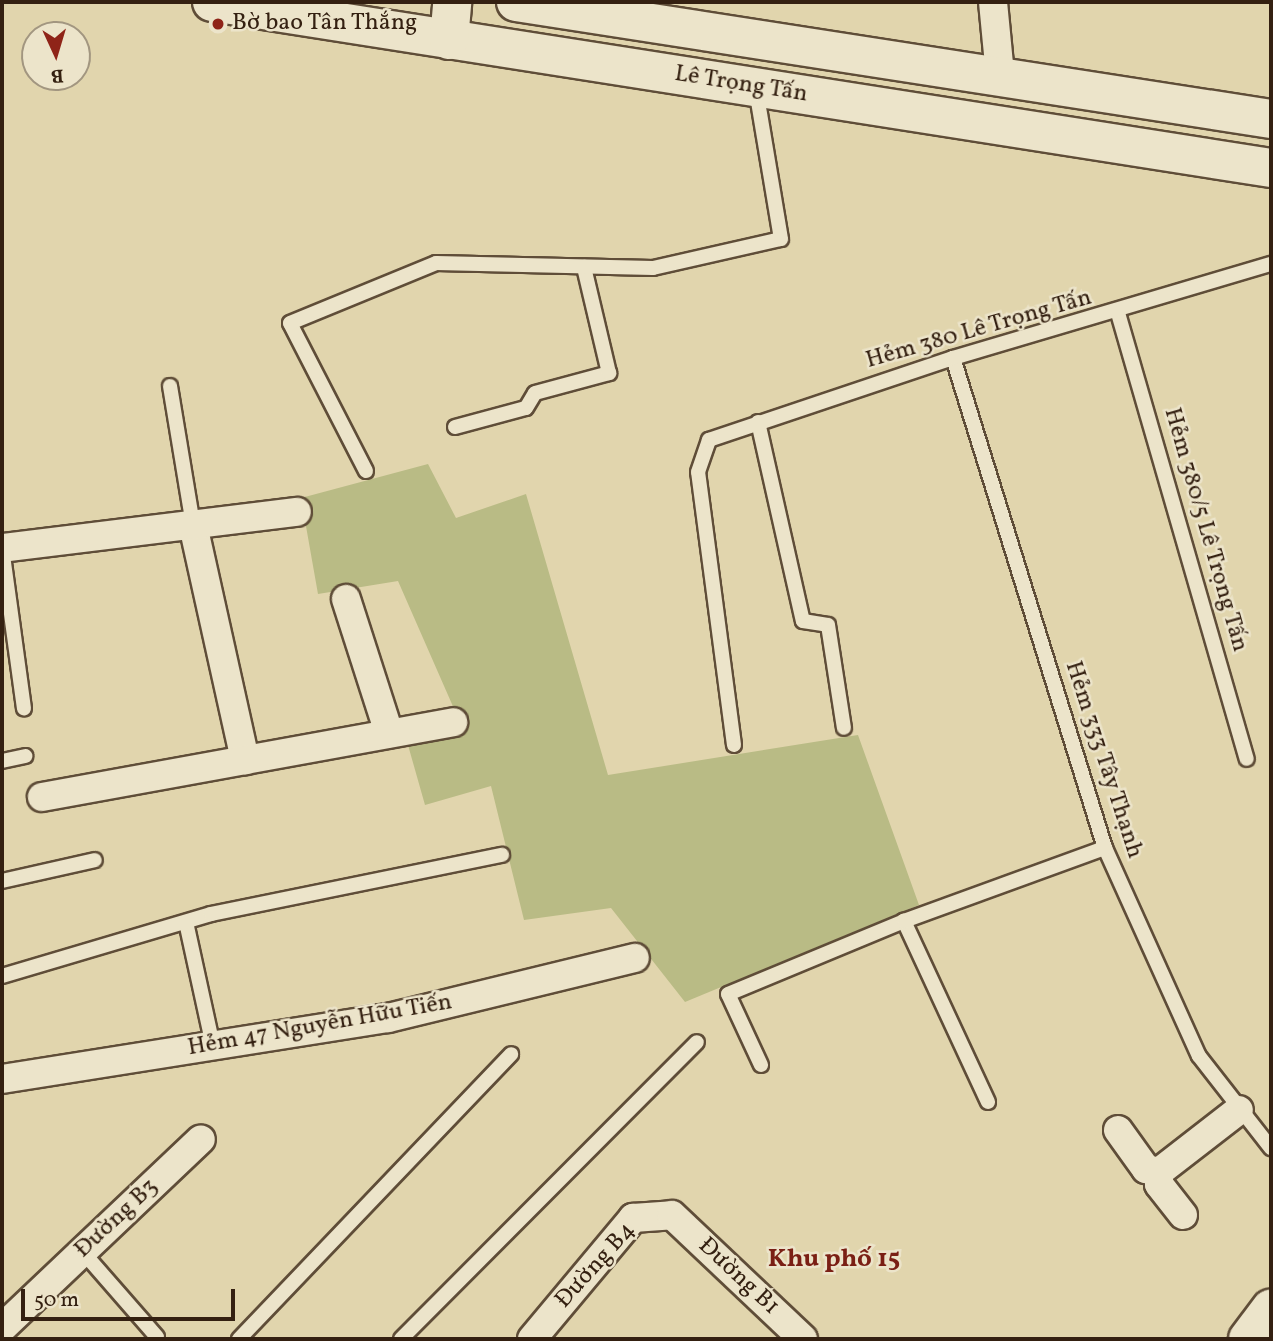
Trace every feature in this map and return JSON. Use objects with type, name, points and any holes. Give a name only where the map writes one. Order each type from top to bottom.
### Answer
[{"type":"main road","name":"Lê Trọng Tấn","points":[[212,2],[1271,168]]},
{"type":"main road","points":[[449,40],[452,2]]},
{"type":"main road","name":"Lê Trọng Tấn","points":[[516,2],[1271,119]]},
{"type":"main road","points":[[1248,1339],[1271,1309]]},
{"type":"street","points":[[993,2],[1000,75]]},
{"type":"street","points":[[2,548],[297,512]]},
{"type":"street","points":[[193,525],[245,760]]},
{"type":"street","points":[[346,599],[389,733]]},
{"type":"street","points":[[42,797],[453,722]]},
{"type":"street","name":"Hẻm 47 Nguyễn Hữu Tiến","points":[[2,1079],[388,1018],[635,958]]},
{"type":"street","points":[[1159,1172],[1239,1110]]},
{"type":"street","points":[[1118,1130],[1146,1169],[1159,1172]]},
{"type":"street","name":"Đường B3","points":[[2,1328],[201,1139]]},
{"type":"street","points":[[1159,1172],[1159,1184],[1184,1215]]},
{"type":"street","name":"Đường B4","points":[[532,1339],[633,1218],[672,1216]]},
{"type":"street","name":"Đường B1","points":[[672,1216],[803,1339]]},
{"type":"lane","points":[[366,471],[290,323],[436,263],[653,268],[781,239],[756,87]]},
{"type":"lane","name":"Hẻm 380 Lê Trọng Tấn","points":[[734,745],[698,472],[703,447],[758,422],[953,358],[1118,313],[1271,264]]},
{"type":"lane","points":[[455,427],[526,408],[535,393],[610,373],[584,267]]},
{"type":"lane","name":"Hẻm 380/5 Lê Trọng Tấn","points":[[1118,313],[1247,759]]},
{"type":"lane","name":"Hẻm 333 Tây Thạnh","points":[[953,358],[1105,848],[1199,1056],[1271,1148]]},
{"type":"lane","points":[[170,386],[193,525]]},
{"type":"lane","points":[[758,422],[803,621],[828,625],[845,728]]},
{"type":"lane","points":[[2,548],[24,708]]},
{"type":"lane","points":[[2,761],[25,756]]},
{"type":"lane","points":[[761,1065],[728,994],[904,920],[1105,848]]},
{"type":"lane","points":[[2,975],[186,922],[502,855]]},
{"type":"lane","points":[[2,881],[95,860]]},
{"type":"lane","points":[[904,920],[988,1102]]},
{"type":"lane","points":[[186,922],[213,1046]]},
{"type":"lane","points":[[401,1339],[697,1042]]},
{"type":"lane","points":[[239,1339],[511,1054]]},
{"type":"lane","points":[[82,1251],[157,1336]]},
{"type":"green space","points":[[428,464],[456,518],[526,494],[608,775],[858,735],[919,905],[685,1002],[611,908],[524,920],[491,786],[425,805],[406,738],[462,727],[398,581],[318,594],[301,498]]},
{"type":"place","name":"Bờ bao Tân Thắng","points":[[218,24]]},
{"type":"district","name":"Khu phố 15","points":[[834,1260]]}]
